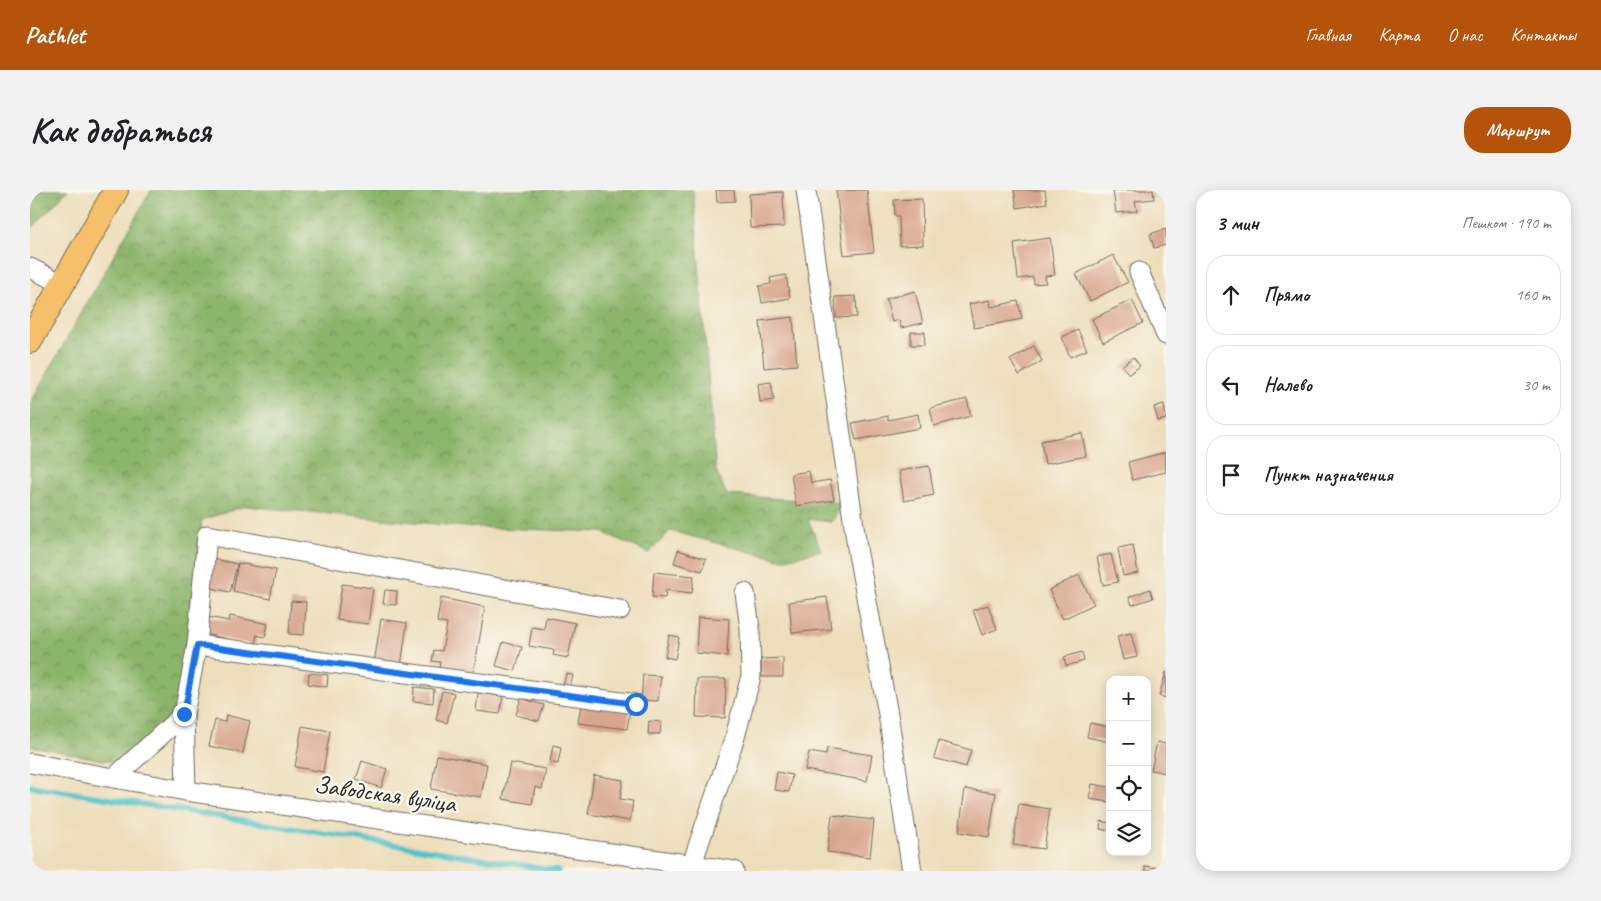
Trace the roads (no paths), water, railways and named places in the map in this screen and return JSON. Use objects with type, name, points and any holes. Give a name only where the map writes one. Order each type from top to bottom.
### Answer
[{"type":"main road","points":[[30,341],[116,190]]},
{"type":"street","points":[[806,190],[858,554],[888,714],[912,871]]},
{"type":"street","points":[[30,268],[63,284]]},
{"type":"street","points":[[1139,272],[1166,335]]},
{"type":"street","points":[[186,790],[184,714],[197,645],[208,535],[620,610]]},
{"type":"street","points":[[692,864],[735,737],[751,676],[750,628],[745,593]]},
{"type":"street","points":[[197,645],[636,704]]},
{"type":"street","points":[[114,778],[184,714]]},
{"type":"street","name":"Заводская вуліца","points":[[30,763],[186,790],[734,871]]},
{"type":"waterway","points":[[30,786],[558,871]]}]
